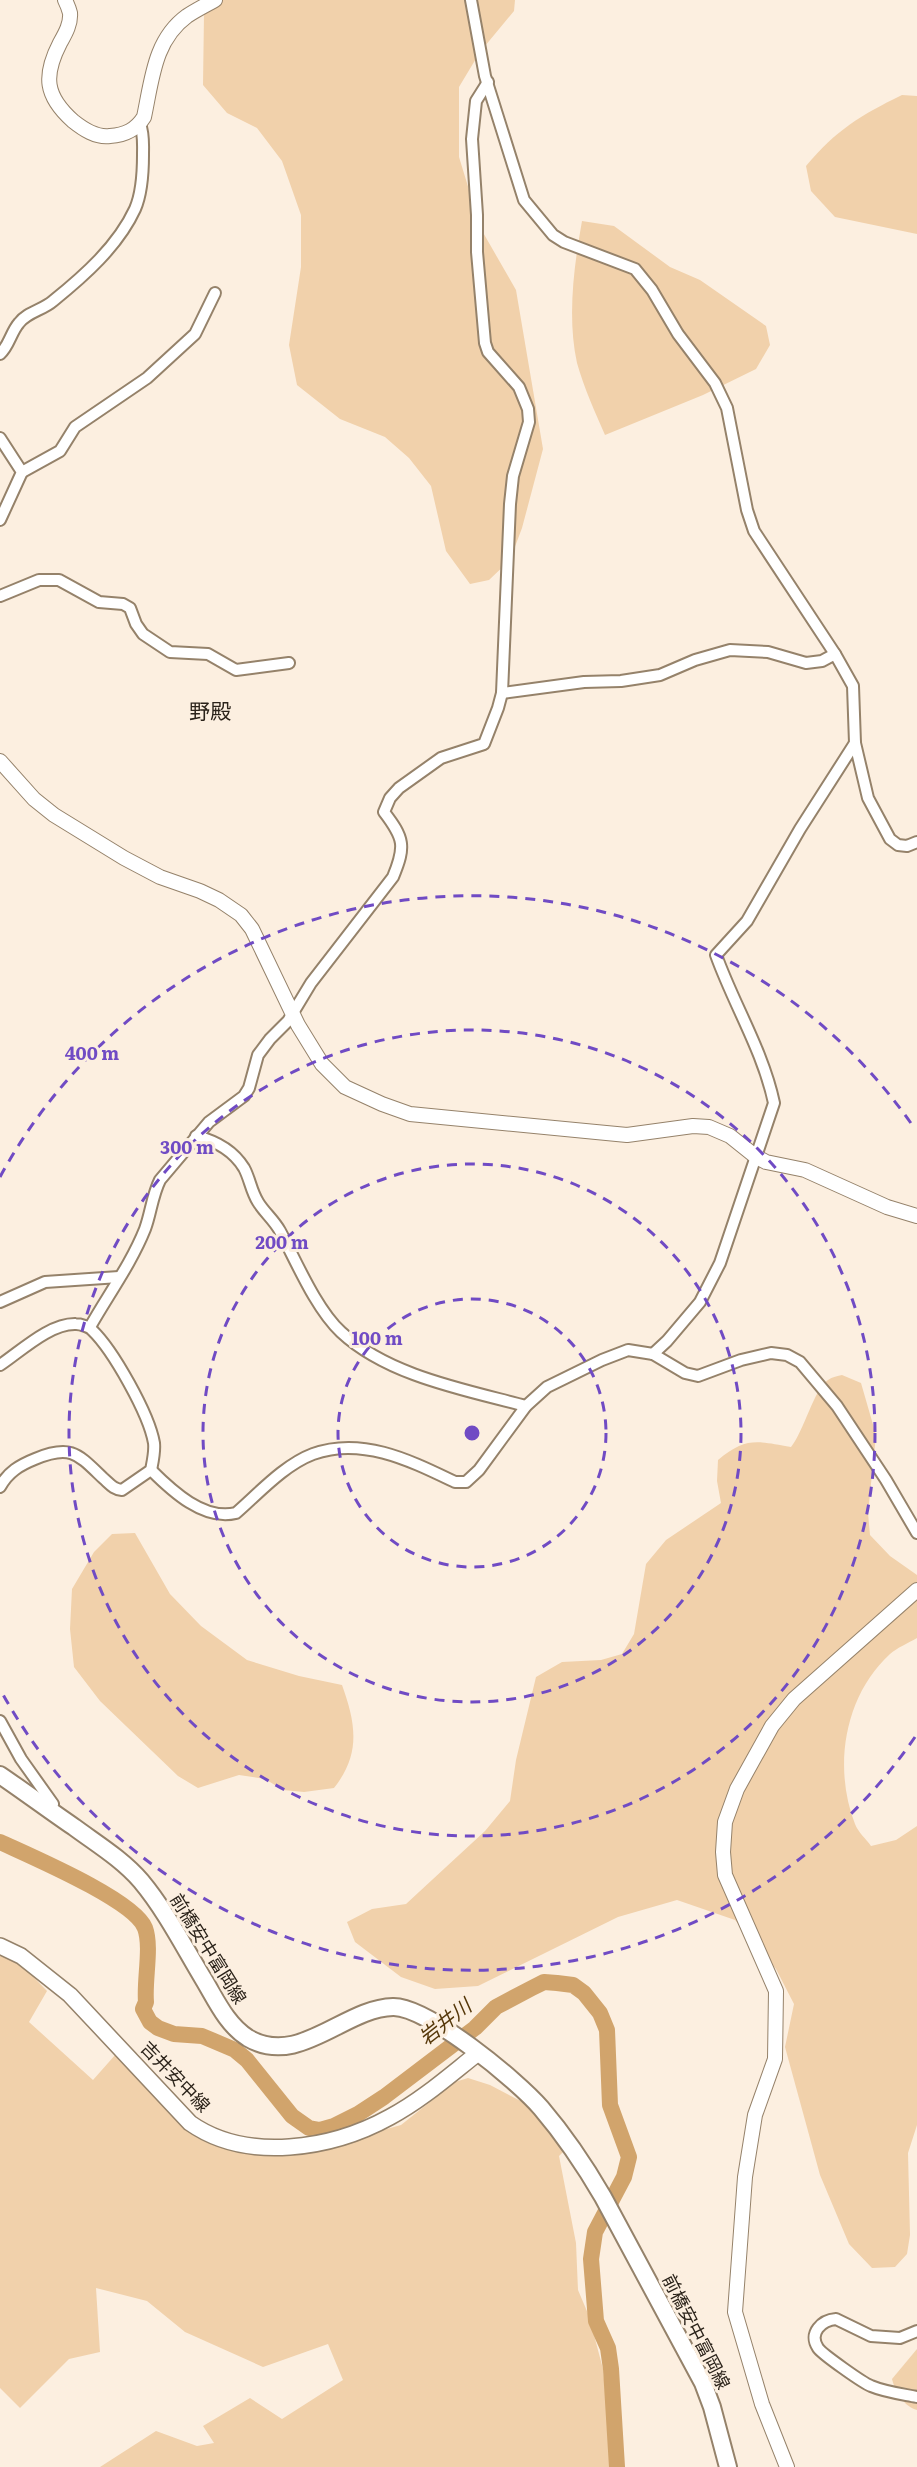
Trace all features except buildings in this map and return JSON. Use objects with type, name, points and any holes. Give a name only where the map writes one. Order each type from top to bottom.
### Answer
[{"type":"main road","name":"前橋安中富岡線","points":[[0,1775],[115,1856],[140,1880],[164,1913],[226,2016],[248,2038],[266,2046],[279,2047],[304,2042],[375,2010],[394,2007],[413,2011],[475,2051],[539,2106],[588,2172],[603,2197],[703,2383],[728,2467]]},
{"type":"main road","name":"吉井安中線","points":[[0,1946],[21,1956],[70,1995],[190,2123],[206,2135],[237,2143],[277,2148],[318,2143],[357,2132],[414,2103],[475,2051]]},
{"type":"street","points":[[65,0],[70,13],[69,27],[53,57],[48,84],[53,99],[64,113],[78,125],[104,137],[122,135],[140,124],[144,117],[157,56],[166,37],[186,17],[215,0]]},
{"type":"street","points":[[471,0],[485,76],[514,176],[524,200],[553,235],[564,242],[635,269],[652,290],[678,334],[715,384],[727,408],[747,510],[754,531],[854,686],[855,743],[868,798],[890,839],[898,845],[907,846],[917,842]]},
{"type":"street","points":[[90,1328],[145,1228],[160,1180],[208,1122],[244,1096],[249,1088],[258,1055],[293,1013],[311,983],[393,877],[401,857],[400,833],[384,812],[390,798],[399,788],[441,758],[484,744],[498,708],[502,693],[513,476],[529,422],[528,409],[519,387],[488,352],[484,343],[472,139],[476,101],[488,82]]},
{"type":"street","points":[[0,354],[19,323],[47,307],[75,284],[104,254],[135,208],[143,174],[143,133],[140,124]]},
{"type":"street","points":[[0,520],[22,472],[60,451],[75,427],[147,378],[195,334],[215,293]]},
{"type":"street","points":[[0,438],[22,472]]},
{"type":"street","points":[[0,596],[39,580],[59,580],[99,602],[123,604],[130,608],[143,634],[170,652],[208,654],[236,670],[289,663]]},
{"type":"street","points":[[502,693],[660,675],[695,660],[730,650],[768,652],[806,663],[822,661],[835,654]]},
{"type":"street","points":[[653,1354],[668,1341],[700,1302],[720,1263],[774,1103],[769,1080],[760,1057],[716,955],[747,921],[800,829],[855,743]]},
{"type":"street","points":[[0,761],[34,798],[54,815],[124,858],[160,877],[200,891],[241,915],[252,929],[307,1042],[322,1064],[345,1087],[410,1114],[627,1135],[693,1126],[709,1127],[730,1136],[766,1162],[805,1170],[860,1195],[917,1216]]},
{"type":"street","points":[[196,1136],[213,1140],[226,1148],[244,1168],[259,1204],[279,1230],[290,1254],[332,1322],[346,1337],[385,1362],[444,1384],[526,1406]]},
{"type":"street","points":[[0,1302],[45,1282],[119,1277]]},
{"type":"street","points":[[0,1365],[46,1334],[64,1325],[77,1324],[90,1328],[108,1349],[135,1394],[154,1440],[155,1454],[151,1470],[122,1490],[114,1489],[80,1456],[70,1451],[48,1454],[22,1464],[6,1476],[0,1487]]},
{"type":"street","points":[[151,1470],[197,1506],[211,1514],[224,1516],[236,1513],[296,1463],[313,1454],[334,1449],[355,1447],[389,1454],[455,1482],[466,1482],[479,1470],[526,1406],[547,1388],[602,1360],[628,1350],[653,1354],[685,1373],[698,1376],[741,1360],[771,1353],[787,1355],[800,1362],[837,1406],[886,1480],[917,1533]]},
{"type":"street","points":[[787,2467],[762,2404],[735,2312],[745,2177],[755,2115],[775,2059],[776,1991],[725,1875],[723,1852],[725,1822],[737,1789],[771,1726],[794,1699],[917,1590]]},
{"type":"street","points":[[0,1721],[21,1758],[53,1804],[50,1811]]},
{"type":"street","points":[[917,2331],[900,2338],[871,2336],[836,2319],[821,2324],[816,2331],[815,2339],[818,2348],[825,2354],[871,2386],[917,2397]]},
{"type":"shaded area","points":[[200,0],[515,0],[514,11],[480,52],[459,87],[459,157],[481,229],[516,290],[543,449],[522,528],[510,560],[489,580],[470,584],[446,551],[431,486],[409,458],[385,437],[340,419],[297,385],[289,345],[301,267],[301,215],[282,161],[257,128],[227,113],[203,85],[204,14]]},
{"type":"shaded area","points":[[902,95],[917,96],[917,234],[835,217],[811,191],[806,166],[839,133],[874,109]]},
{"type":"shaded area","points":[[582,221],[614,226],[670,267],[700,280],[766,326],[770,345],[756,369],[703,395],[605,435],[577,363],[572,328],[576,256]]},
{"type":"shaded area","points":[[842,1375],[861,1383],[876,1435],[868,1513],[870,1535],[890,1556],[917,1575],[917,1638],[890,1654],[874,1671],[862,1690],[853,1711],[844,1757],[848,1802],[856,1827],[871,1846],[896,1840],[917,1826],[917,2125],[908,2153],[910,2235],[907,2254],[895,2267],[872,2268],[849,2244],[820,2175],[785,2047],[794,2004],[776,1969],[735,1920],[677,1900],[618,1917],[478,1986],[435,1989],[401,1977],[355,1942],[347,1922],[372,1909],[406,1904],[485,1831],[510,1801],[516,1760],[536,1677],[562,1662],[601,1660],[622,1654],[634,1634],[646,1564],[666,1540],[721,1503],[717,1481],[718,1460],[744,1444],[760,1442],[791,1447],[818,1392],[830,1379]]},
{"type":"shaded area","points":[[135,1533],[170,1594],[201,1626],[247,1660],[299,1676],[342,1685],[353,1726],[352,1751],[349,1763],[334,1788],[304,1792],[283,1790],[265,1779],[239,1775],[198,1788],[178,1776],[100,1701],[74,1667],[70,1629],[72,1589],[94,1552],[112,1534]]},
{"type":"shaded area","points":[[0,1952],[17,1960],[47,1991],[29,2022],[93,2080],[116,2054],[181,2124],[202,2139],[235,2151],[264,2154],[358,2137],[401,2125],[455,2082],[468,2078],[490,2085],[536,2109],[565,2150],[559,2156],[576,2243],[578,2290],[589,2316],[603,2369],[612,2467],[100,2467],[156,2431],[197,2446],[214,2443],[203,2426],[250,2398],[282,2419],[343,2380],[328,2344],[263,2367],[185,2332],[147,2301],[96,2288],[100,2352],[69,2359],[20,2408],[0,2388]]},
{"type":"shaded area","points":[[917,2349],[917,2410],[908,2406],[901,2398],[892,2379]]},
{"type":"waterway","name":"岩井川","points":[[0,1842],[102,1892],[137,1917],[145,1928],[147,1936],[146,2002],[143,2009],[150,2022],[174,2034],[202,2036],[235,2050],[247,2060],[292,2116],[309,2128],[320,2130],[358,2114],[475,2028],[496,2007],[544,1982],[573,1985],[584,1993],[600,2013],[607,2030],[610,2105],[629,2157],[624,2177],[595,2232],[591,2259],[596,2321],[608,2348],[611,2369],[617,2467]]},
{"type":"district","name":"野殿","points":[[210,712]]}]
